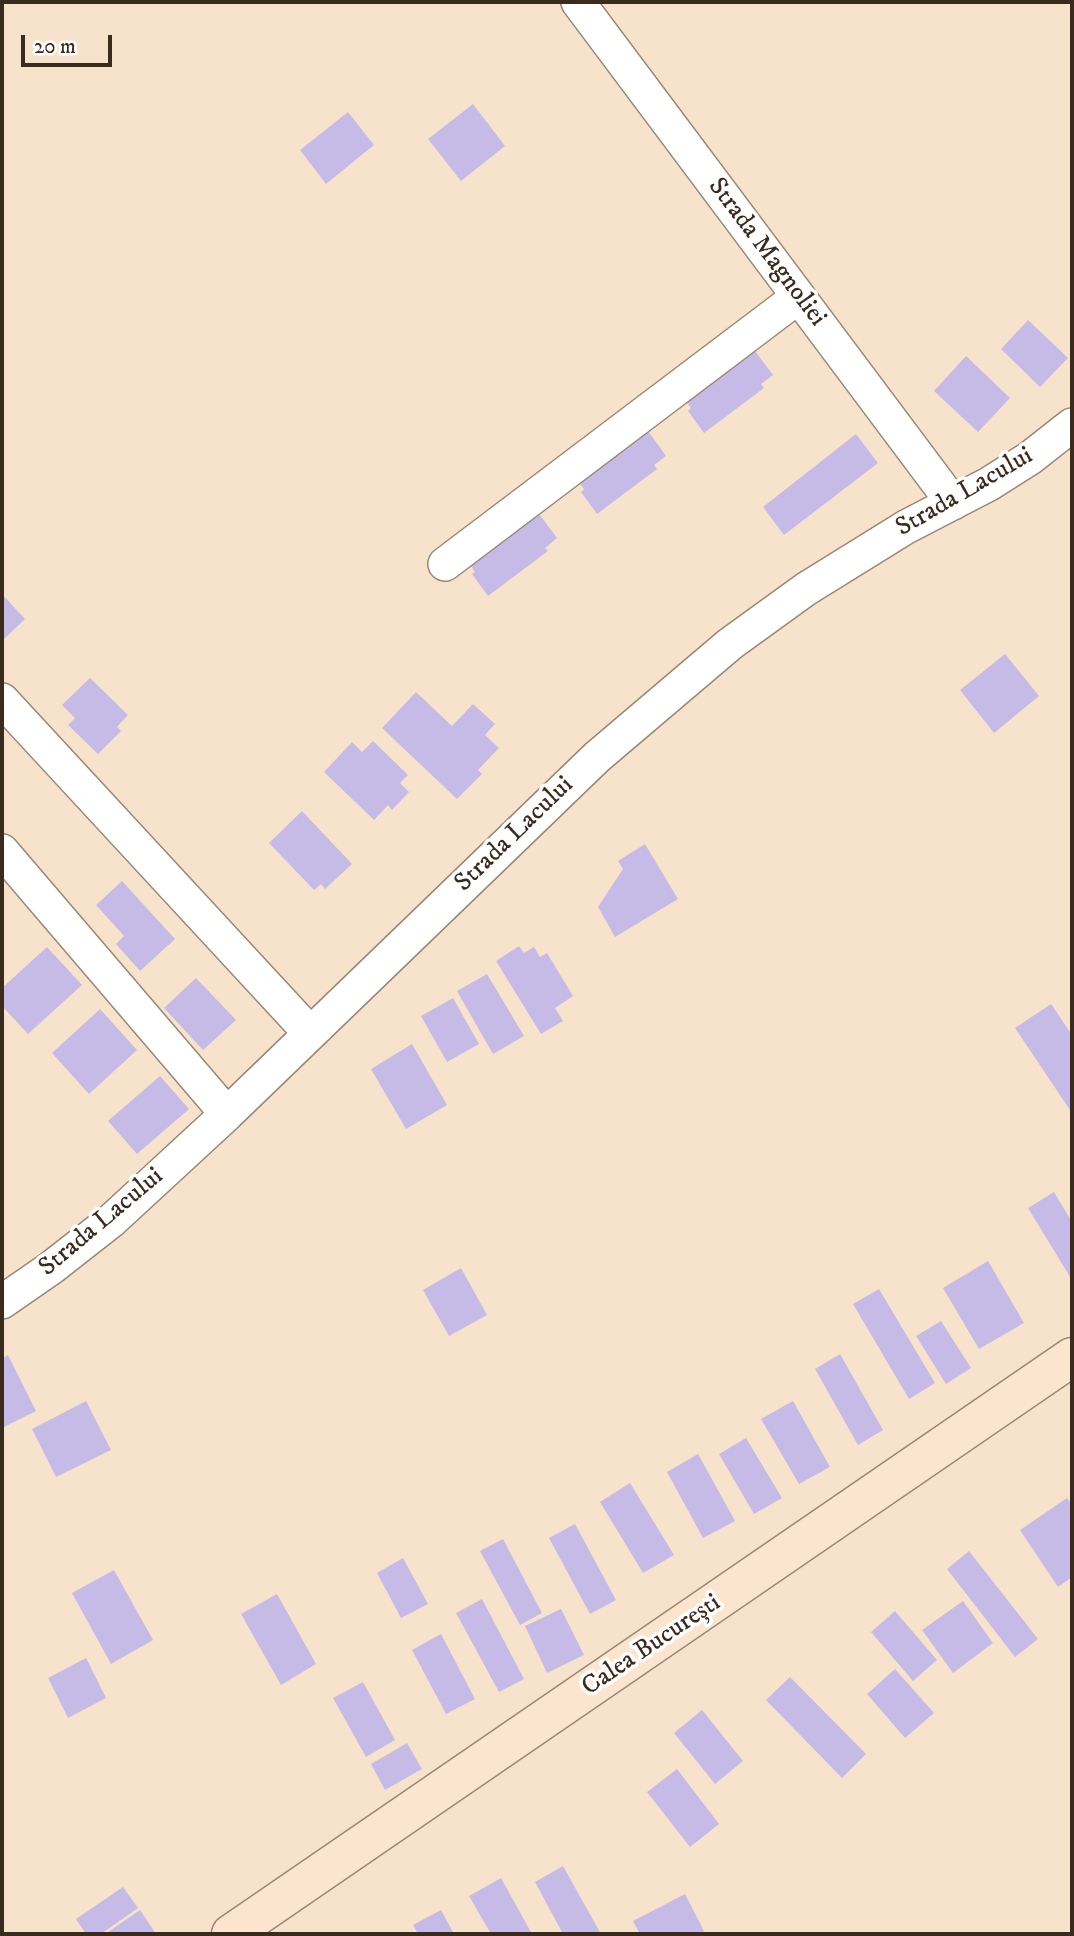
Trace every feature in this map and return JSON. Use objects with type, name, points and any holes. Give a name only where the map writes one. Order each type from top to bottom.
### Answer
[{"type":"main road","name":"Calea București","points":[[231,1934],[1072,1357]]},
{"type":"street","name":"Strada Magnoliei","points":[[578,2],[953,503]]},
{"type":"street","points":[[445,564],[799,297]]},
{"type":"street","name":"Strada Lacului","points":[[2,1302],[84,1244],[111,1221],[227,1114],[597,757],[719,652],[837,569],[906,527],[989,484],[1030,458],[1072,425]]},
{"type":"street","points":[[2,700],[310,1033]]},
{"type":"street","points":[[2,851],[227,1114]]},
{"type":"building","points":[[473,104],[505,146],[461,181],[428,139]]},
{"type":"building","points":[[348,112],[374,145],[326,184],[300,150]]},
{"type":"building","points":[[1028,320],[1068,358],[1040,387],[1001,349]]},
{"type":"building","points":[[749,343],[773,375],[761,384],[764,388],[704,433],[688,411],[691,408],[681,394]]},
{"type":"building","points":[[966,356],[1010,398],[978,432],[934,391]]},
{"type":"building","points":[[643,424],[666,456],[654,465],[657,469],[597,514],[581,492],[584,489],[574,476]]},
{"type":"building","points":[[856,434],[878,463],[784,535],[763,507]]},
{"type":"building","points":[[534,507],[557,538],[545,548],[548,551],[488,596],[472,574],[475,572],[465,558]]},
{"type":"building","points":[[2,594],[25,619],[2,641]]},
{"type":"building","points":[[1005,654],[1039,696],[994,733],[960,690]]},
{"type":"building","points":[[90,678],[128,715],[117,727],[121,731],[98,754],[68,725],[75,718],[62,705]]},
{"type":"building","points":[[416,692],[452,726],[473,704],[495,724],[485,735],[499,748],[478,770],[482,774],[457,799],[382,728]]},
{"type":"building","points":[[373,741],[408,775],[400,783],[409,792],[392,810],[388,805],[374,820],[324,772],[352,742],[362,752]]},
{"type":"building","points":[[302,811],[352,864],[325,889],[321,884],[314,890],[269,843]]},
{"type":"building","points":[[645,844],[678,899],[615,937],[598,907],[623,869],[618,861]]},
{"type":"building","points":[[122,881],[175,939],[140,971],[116,944],[124,936],[96,905]]},
{"type":"building","points":[[519,946],[524,953],[534,947],[540,957],[547,953],[573,996],[555,1008],[563,1021],[541,1034],[496,961]]},
{"type":"building","points":[[47,947],[82,985],[28,1034],[2,1006],[2,988]]},
{"type":"building","points":[[487,974],[524,1036],[493,1054],[457,991]]},
{"type":"building","points":[[196,978],[236,1020],[203,1050],[164,1008]]},
{"type":"building","points":[[453,998],[479,1044],[447,1062],[421,1016]]},
{"type":"building","points":[[1051,1004],[1072,1035],[1072,1113],[1015,1028]]},
{"type":"building","points":[[100,1009],[137,1050],[89,1094],[52,1053]]},
{"type":"building","points":[[412,1044],[447,1105],[406,1129],[371,1069]]},
{"type":"building","points":[[160,1076],[189,1109],[137,1154],[108,1121]]},
{"type":"building","points":[[1054,1192],[1072,1222],[1072,1280],[1028,1208]]},
{"type":"building","points":[[988,1261],[1024,1323],[979,1349],[943,1288]]},
{"type":"building","points":[[461,1268],[487,1315],[449,1336],[423,1290]]},
{"type":"building","points":[[879,1289],[935,1383],[909,1399],[853,1304]]},
{"type":"building","points":[[941,1321],[971,1368],[946,1384],[916,1336]]},
{"type":"building","points":[[840,1354],[883,1430],[858,1445],[815,1369]]},
{"type":"building","points":[[8,1355],[36,1411],[2,1428],[2,1359]]},
{"type":"building","points":[[86,1401],[111,1450],[56,1477],[32,1429]]},
{"type":"building","points":[[793,1401],[830,1467],[799,1484],[761,1419]]},
{"type":"building","points":[[746,1438],[782,1498],[754,1514],[719,1454]]},
{"type":"building","points":[[698,1454],[735,1521],[703,1538],[667,1472]]},
{"type":"building","points":[[630,1483],[674,1555],[643,1573],[600,1502]]},
{"type":"building","points":[[1067,1498],[1072,1505],[1072,1577],[1058,1587],[1020,1530]]},
{"type":"building","points":[[575,1524],[616,1600],[590,1614],[549,1538]]},
{"type":"building","points":[[503,1539],[542,1613],[520,1625],[480,1551]]},
{"type":"building","points":[[969,1551],[1038,1639],[1015,1657],[947,1569]]},
{"type":"building","points":[[403,1558],[428,1604],[401,1618],[377,1573]]},
{"type":"building","points":[[114,1570],[153,1640],[111,1664],[72,1593]]},
{"type":"building","points":[[277,1594],[316,1664],[281,1685],[241,1614]]},
{"type":"building","points":[[482,1599],[524,1679],[499,1692],[456,1613]]},
{"type":"building","points":[[963,1601],[993,1643],[953,1673],[922,1630]]},
{"type":"building","points":[[561,1609],[584,1655],[547,1673],[525,1626]]},
{"type":"building","points":[[895,1611],[937,1660],[913,1681],[871,1632]]},
{"type":"building","points":[[441,1634],[475,1699],[446,1714],[412,1650]]},
{"type":"building","points":[[86,1658],[106,1698],[68,1718],[48,1678]]},
{"type":"building","points":[[895,1669],[934,1713],[905,1738],[867,1694]]},
{"type":"building","points":[[790,1677],[866,1754],[842,1778],[766,1700]]},
{"type":"building","points":[[363,1682],[395,1740],[366,1757],[333,1698]]},
{"type":"building","points":[[702,1710],[743,1761],[715,1784],[674,1733]]},
{"type":"building","points":[[407,1743],[422,1769],[385,1790],[371,1764]]},
{"type":"building","points":[[677,1769],[719,1824],[690,1847],[647,1792]]},
{"type":"building","points":[[563,1866],[601,1934],[563,1934],[535,1882]]},
{"type":"building","points":[[501,1878],[532,1934],[491,1934],[469,1896]]},
{"type":"building","points":[[123,1887],[138,1908],[101,1934],[86,1934],[76,1919]]},
{"type":"building","points":[[685,1894],[704,1931],[698,1934],[640,1934],[633,1921]]},
{"type":"building","points":[[140,1910],[156,1934],[105,1934]]},
{"type":"building","points":[[441,1910],[454,1934],[418,1934],[413,1925]]}]
